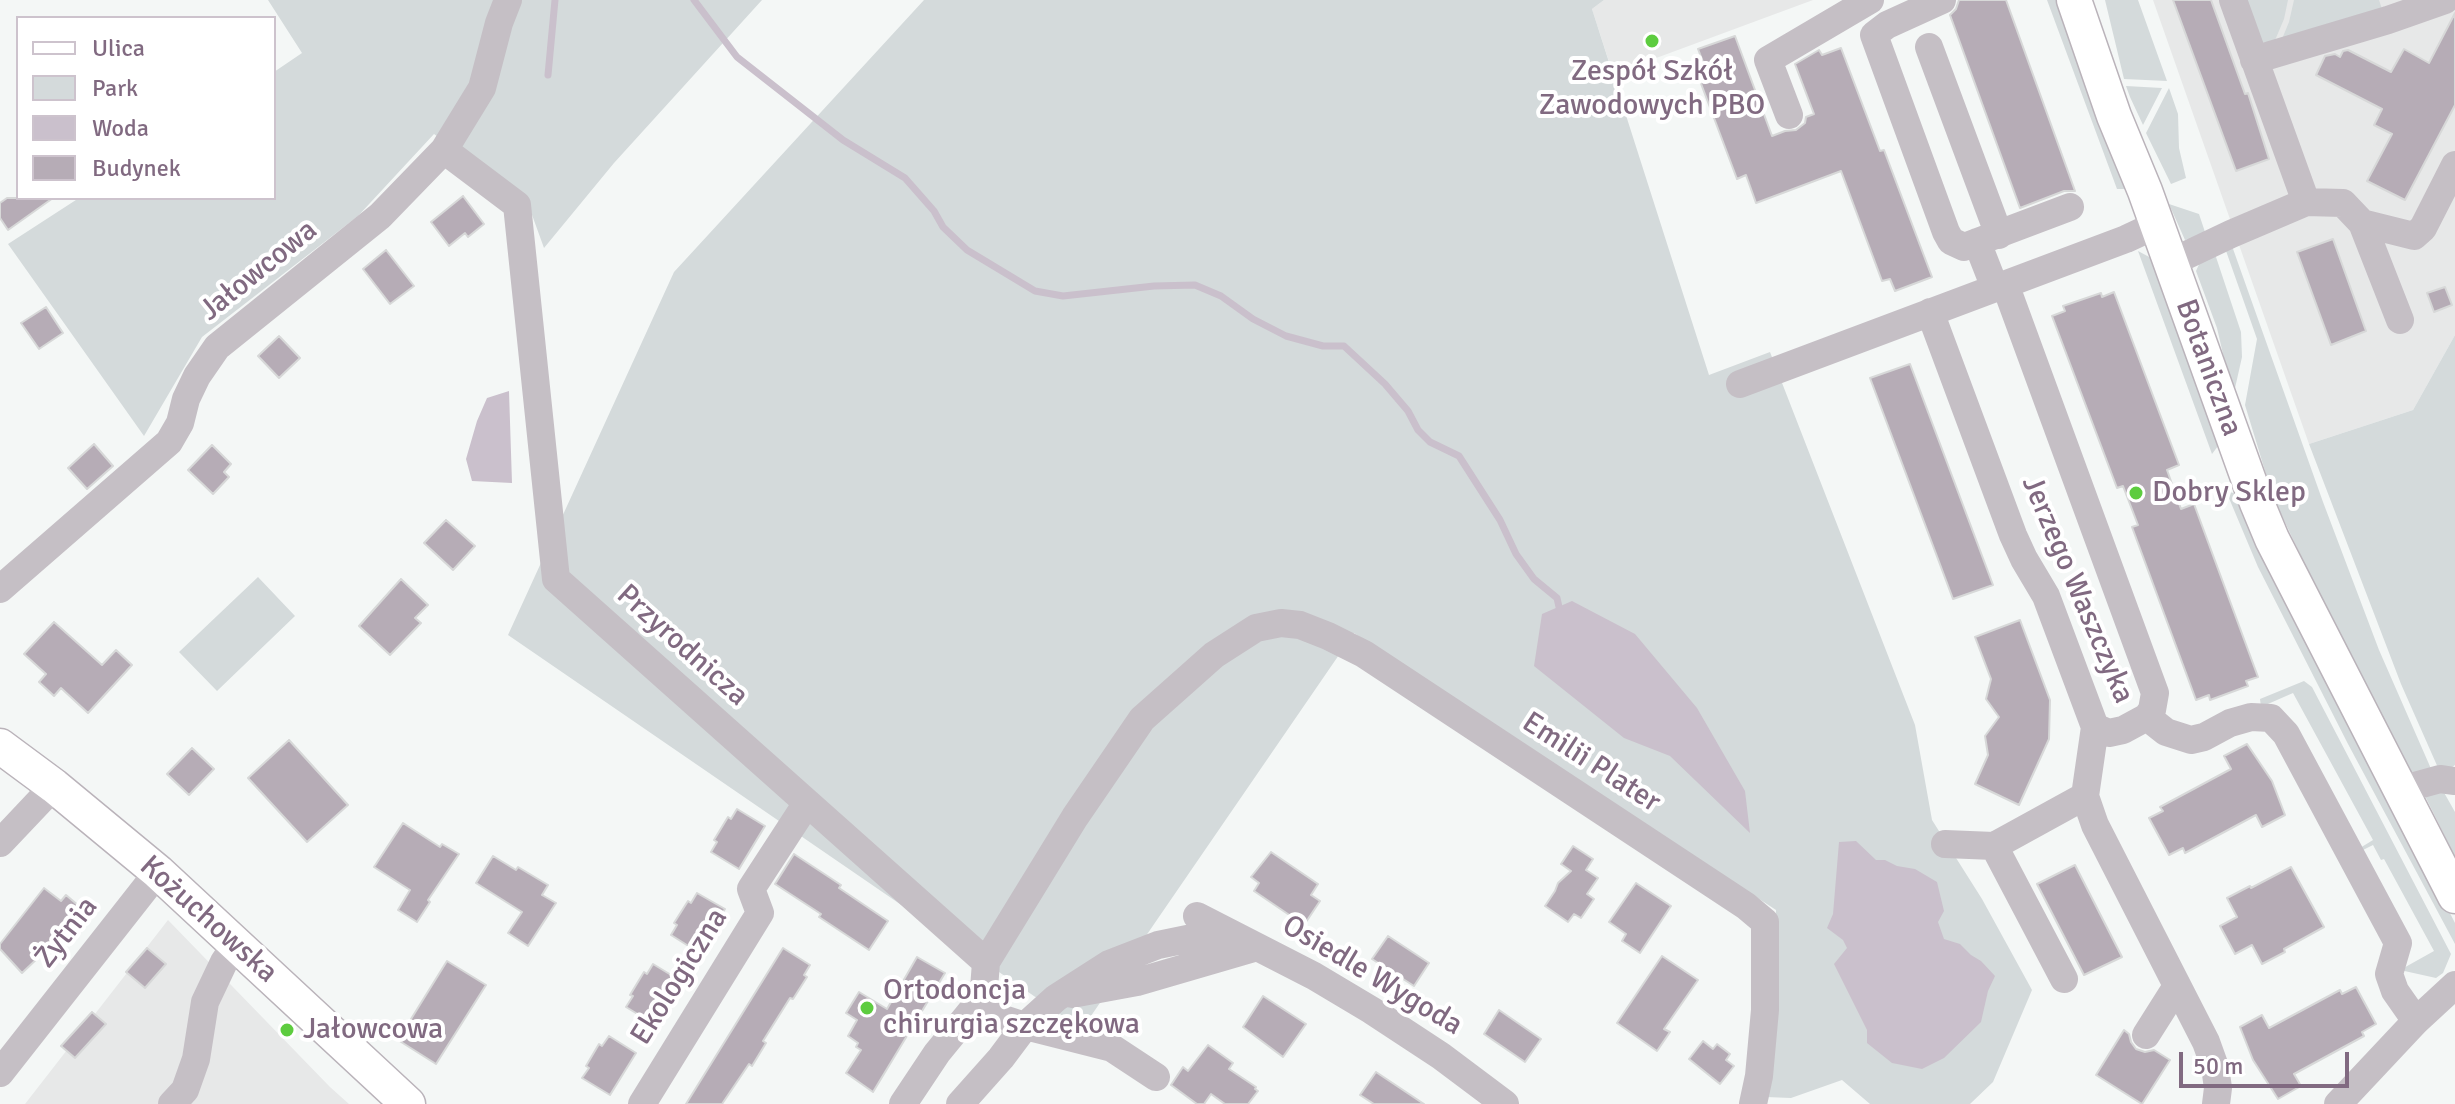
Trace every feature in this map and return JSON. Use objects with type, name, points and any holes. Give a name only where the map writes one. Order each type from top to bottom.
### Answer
[{"type":"main road","name":"Botaniczna","points":[[2074,0],[2251,489],[2272,539],[2455,896]]},
{"type":"main road","name":"Kożuchowska","points":[[0,746],[158,872],[408,1104]]},
{"type":"street","name":"Jałowcowa","points":[[0,589],[169,442],[180,423],[186,399],[197,376],[217,347],[380,216],[444,150],[482,88],[508,0]]},
{"type":"street","points":[[1789,115],[1768,60],[1870,0]]},
{"type":"street","points":[[1942,0],[1887,25],[1874,35],[1951,241],[1964,247],[2070,207]]},
{"type":"street","points":[[2233,0],[2306,202]]},
{"type":"street","points":[[2254,60],[2445,0]]},
{"type":"street","name":"Jerzego Waszczyka","points":[[1929,47],[2000,286],[2155,693],[2152,710],[2147,717],[2123,730],[2109,733],[2095,727],[2046,596],[2013,535],[1930,312]]},
{"type":"street","name":"Przyrodnicza","points":[[444,150],[517,205],[556,579],[986,962]]},
{"type":"street","points":[[2362,223],[2414,236],[2423,228],[2455,165]]},
{"type":"street","points":[[2170,263],[2306,202],[2343,203],[2362,223],[2400,320]]},
{"type":"street","points":[[1740,384],[2156,225]]},
{"type":"street","name":"Emilii Plater","points":[[986,962],[1075,817],[1142,719],[1214,655],[1256,628],[1281,623],[1300,625],[1364,654],[1746,906],[1765,922],[1765,1010],[1759,1076],[1753,1104]]},
{"type":"street","points":[[2147,717],[2166,732],[2191,740],[2251,717],[2271,718],[2286,734],[2398,943],[2389,974],[2395,991],[2416,1021]]},
{"type":"street","points":[[2095,727],[2085,796],[2095,825],[2206,1042],[2215,1067],[2218,1088],[2216,1104]]},
{"type":"street","points":[[2400,790],[2440,779],[2455,781]]},
{"type":"street","points":[[0,843],[54,786]]},
{"type":"street","points":[[1945,844],[1994,846],[2085,796]]},
{"type":"street","name":"Ekologiczna","points":[[642,1104],[760,913],[751,889],[807,803]]},
{"type":"street","points":[[1994,846],[2064,979]]},
{"type":"street","name":"Żytnia","points":[[0,1073],[158,872]]},
{"type":"street","name":"Osiedle Wygoda","points":[[1197,916],[1314,976],[1371,1010],[1441,1056],[1505,1104]]},
{"type":"street","points":[[960,1104],[1025,1026],[1056,998],[1109,964],[1158,945],[1226,931]]},
{"type":"street","points":[[172,1104],[185,1090],[196,1059],[205,1002],[236,944]]},
{"type":"street","points":[[1056,998],[1137,982],[1257,947]]},
{"type":"street","points":[[903,1104],[937,1053],[973,1009],[984,989],[986,962]]},
{"type":"street","points":[[2338,1104],[2416,1021],[2455,985]]},
{"type":"street","points":[[2146,1035],[2177,986]]},
{"type":"street","points":[[973,1009],[1112,1048],[1156,1077]]},
{"type":"shaded area","name":"Zespół Szkół Zawodowych PBO","points":[[1604,0],[1813,0],[1613,74],[1592,9]]},
{"type":"shaded area","points":[[2153,0],[2455,0],[2455,335],[2413,410],[2309,444]]},
{"type":"shaded area","points":[[168,920],[330,1087],[349,1104],[25,1104]]},
{"type":"green space","points":[[268,0],[762,0],[614,163],[544,248],[527,201],[434,134],[358,216],[202,337],[144,436],[8,244],[76,200],[276,200],[276,71],[302,53]]},
{"type":"green space","points":[[924,0],[1604,0],[1592,9],[1709,375],[1770,352],[1915,725],[1932,820],[1982,899],[2032,990],[1993,1082],[1970,1104],[1870,1104],[1842,1080],[1791,1098],[1766,1097],[1776,1016],[1776,910],[1354,633],[1082,1029],[508,635],[674,272]]},
{"type":"green space","points":[[2047,0],[2061,0],[2126,189],[2117,189]]},
{"type":"green space","points":[[2105,0],[2138,0],[2167,81],[2124,79]]},
{"type":"green space","points":[[2244,0],[2288,0],[2273,45],[2258,41]]},
{"type":"green space","points":[[2294,0],[2379,0],[2382,9],[2282,39]]},
{"type":"green space","points":[[2126,86],[2162,88],[2143,125],[2130,97]]},
{"type":"green space","points":[[2169,88],[2178,114],[2179,148],[2186,178],[2171,184],[2146,133]]},
{"type":"green space","points":[[2169,204],[2199,214],[2206,235],[2185,240]]},
{"type":"green space","points":[[2232,246],[2379,650],[2432,771],[2413,775],[2273,497],[2245,405],[2257,339],[2225,248]]},
{"type":"green space","points":[[2138,251],[2153,259],[2221,442],[2212,454]]},
{"type":"green space","points":[[2215,254],[2241,332],[2242,357],[2233,397],[2217,328],[2196,271],[2201,260]]},
{"type":"green space","points":[[2455,335],[2455,765],[2447,771],[2439,770],[2401,684],[2309,444],[2413,410]]},
{"type":"green space","points":[[2226,491],[2237,494],[2455,923],[2455,944],[2258,567]]},
{"type":"green space","points":[[258,577],[295,616],[217,691],[179,652]]},
{"type":"green space","points":[[2304,681],[2312,687],[2451,954],[2443,973],[2436,978],[2400,970],[2434,951],[2384,859],[2381,860],[2373,845],[2361,851],[2360,848],[2373,840],[2293,693],[2261,707],[2260,699]]},
{"type":"green space","points":[[2442,789],[2455,812],[2455,857],[2426,798],[2426,794]]},
{"type":"water","points":[[509,391],[512,483],[472,481],[466,459],[477,421],[487,398]]},
{"type":"water","points":[[1572,601],[1635,634],[1697,708],[1745,791],[1750,833],[1670,756],[1624,738],[1534,666],[1542,614]]},
{"type":"water","points":[[1856,841],[1876,860],[1915,869],[1937,882],[1944,911],[1938,922],[1944,939],[1960,944],[1995,976],[1981,1022],[1944,1058],[1922,1069],[1892,1063],[1867,1043],[1867,1030],[1834,964],[1847,948],[1843,940],[1827,928],[1833,914],[1839,842]]},
{"type":"building","points":[[1959,0],[2006,0],[2075,191],[2064,191],[2020,208],[1950,15]]},
{"type":"building","points":[[2173,0],[2211,0],[2245,94],[2248,93],[2269,159],[2236,171]]},
{"type":"building","points":[[2455,13],[2455,105],[2405,200],[2367,181],[2392,134],[2374,125],[2382,109],[2316,75],[2325,56],[2335,54],[2340,57],[2343,51],[2348,50],[2391,72],[2404,49],[2429,63]]},
{"type":"building","points":[[1735,36],[1772,136],[1796,130],[1805,123],[1806,117],[1814,114],[1795,64],[1819,50],[1822,55],[1841,48],[1932,277],[1895,291],[1890,279],[1882,281],[1841,171],[1756,203],[1746,175],[1737,179],[1694,65],[1703,62],[1698,49]]},
{"type":"building","points":[[463,196],[484,224],[468,237],[465,233],[449,246],[431,222]]},
{"type":"building","points":[[7,198],[50,200],[8,230],[0,218],[0,203]]},
{"type":"building","points":[[2333,239],[2366,331],[2331,345],[2297,252]]},
{"type":"building","points":[[386,250],[414,286],[390,304],[363,269]]},
{"type":"building","points":[[2445,287],[2452,305],[2434,312],[2427,293]]},
{"type":"building","points":[[2114,292],[2179,465],[2167,470],[2181,509],[2194,504],[2258,677],[2246,681],[2248,686],[2210,700],[2209,695],[2196,700],[2132,527],[2138,525],[2123,486],[2117,488],[2052,316],[2065,311],[2063,306],[2101,293],[2102,297]]},
{"type":"building","points":[[46,307],[63,333],[39,349],[21,323]]},
{"type":"building","points":[[279,336],[300,358],[279,378],[258,356]]},
{"type":"building","points":[[1910,364],[1993,585],[1953,599],[1870,378]]},
{"type":"building","points":[[94,444],[113,466],[87,489],[68,468]]},
{"type":"building","points":[[212,445],[231,464],[224,472],[229,477],[213,494],[188,470]]},
{"type":"building","points":[[446,520],[475,546],[453,570],[424,543]]},
{"type":"building","points":[[401,579],[428,605],[415,618],[421,623],[390,655],[359,626]]},
{"type":"building","points":[[2020,620],[2050,700],[2049,739],[2019,805],[1975,784],[1988,755],[1985,736],[1999,717],[1986,699],[1991,679],[1975,637]]},
{"type":"building","points":[[54,622],[102,665],[116,650],[132,665],[88,713],[61,688],[54,696],[39,682],[46,674],[24,654]]},
{"type":"building","points":[[289,740],[348,805],[307,842],[248,778]]},
{"type":"building","points":[[2247,744],[2272,781],[2285,815],[2262,827],[2256,815],[2185,853],[2183,848],[2169,855],[2149,818],[2163,811],[2160,807],[2231,769],[2224,756]]},
{"type":"building","points":[[192,748],[214,769],[189,795],[167,774]]},
{"type":"building","points":[[737,809],[765,826],[739,869],[711,852],[717,842],[714,840],[728,817],[731,819]]},
{"type":"building","points":[[403,823],[440,847],[442,844],[459,854],[417,922],[398,910],[410,890],[374,867]]},
{"type":"building","points":[[1573,846],[1593,859],[1586,870],[1598,878],[1587,894],[1594,899],[1581,918],[1574,914],[1568,922],[1545,906],[1558,883],[1571,871],[1561,864]]},
{"type":"building","points":[[1271,852],[1318,884],[1311,895],[1320,901],[1304,925],[1254,891],[1259,883],[1251,877]]},
{"type":"building","points":[[794,854],[888,921],[869,950],[775,884]]},
{"type":"building","points":[[493,856],[548,885],[542,895],[556,903],[528,946],[508,933],[522,912],[476,883]]},
{"type":"building","points":[[2075,865],[2122,957],[2084,975],[2037,884]]},
{"type":"building","points":[[2291,867],[2324,927],[2262,964],[2252,945],[2235,954],[2220,926],[2237,917],[2227,898]]},
{"type":"building","points":[[1636,883],[1671,906],[1640,953],[1622,941],[1626,934],[1609,922]]},
{"type":"building","points":[[44,888],[61,901],[66,895],[79,906],[41,955],[22,973],[0,949],[0,944]]},
{"type":"building","points":[[697,893],[725,909],[698,952],[671,935],[677,925],[674,923]]},
{"type":"building","points":[[1388,936],[1429,963],[1414,986],[1372,959]]},
{"type":"building","points":[[147,948],[166,964],[145,988],[126,972]]},
{"type":"building","points":[[783,948],[810,965],[804,975],[807,977],[763,1041],[766,1043],[752,1066],[749,1064],[722,1104],[686,1104]]},
{"type":"building","points":[[1662,956],[1698,980],[1664,1029],[1670,1032],[1657,1051],[1617,1023]]},
{"type":"building","points":[[917,957],[945,973],[873,1092],[846,1073],[861,1050],[856,1047],[858,1043],[848,1036],[857,1020],[846,1013],[859,992],[887,1009]]},
{"type":"building","points":[[447,961],[486,985],[436,1064],[398,1040]]},
{"type":"building","points":[[653,964],[681,981],[654,1024],[626,1007],[644,972],[647,974]]},
{"type":"building","points":[[2356,987],[2376,1024],[2362,1032],[2364,1036],[2294,1074],[2301,1086],[2278,1099],[2253,1060],[2240,1027],[2262,1015],[2269,1028],[2340,990],[2342,994]]},
{"type":"building","points":[[1263,996],[1306,1024],[1283,1057],[1243,1027]]},
{"type":"building","points":[[1499,1010],[1541,1039],[1525,1062],[1484,1034]]},
{"type":"building","points":[[92,1012],[106,1024],[75,1058],[61,1046]]},
{"type":"building","points":[[2124,1030],[2136,1049],[2145,1052],[2154,1050],[2170,1060],[2142,1104],[2096,1075]]},
{"type":"building","points":[[609,1036],[636,1053],[610,1095],[582,1078],[599,1044],[602,1046]]},
{"type":"building","points":[[1703,1041],[1713,1049],[1717,1044],[1730,1054],[1726,1060],[1734,1066],[1720,1084],[1689,1059]]},
{"type":"building","points":[[1208,1045],[1233,1063],[1229,1069],[1256,1087],[1258,1091],[1248,1104],[1225,1104],[1211,1094],[1204,1104],[1197,1104],[1171,1085],[1183,1067],[1188,1071]]},
{"type":"building","points":[[1376,1072],[1424,1104],[1374,1104],[1360,1095]]},
{"type":"waterway","points":[[548,75],[555,0]]},
{"type":"waterway","points":[[694,0],[737,57],[843,140],[905,178],[934,211],[943,227],[967,250],[1035,291],[1063,296],[1154,286],[1195,285],[1221,296],[1253,319],[1286,336],[1323,346],[1344,346],[1385,384],[1430,442],[1459,456],[1500,520],[1516,554],[1534,579],[1557,598],[1559,607]]},
{"type":"place","name":"Zespół Szkół Zawodowych PBO","points":[[1652,41]]},
{"type":"place","name":"Dobry Sklep","points":[[2136,493]]},
{"type":"place","name":"Ortodoncja chirurgia szczękowa","points":[[867,1008]]},
{"type":"place","name":"Jałowcowa","points":[[287,1030]]}]
